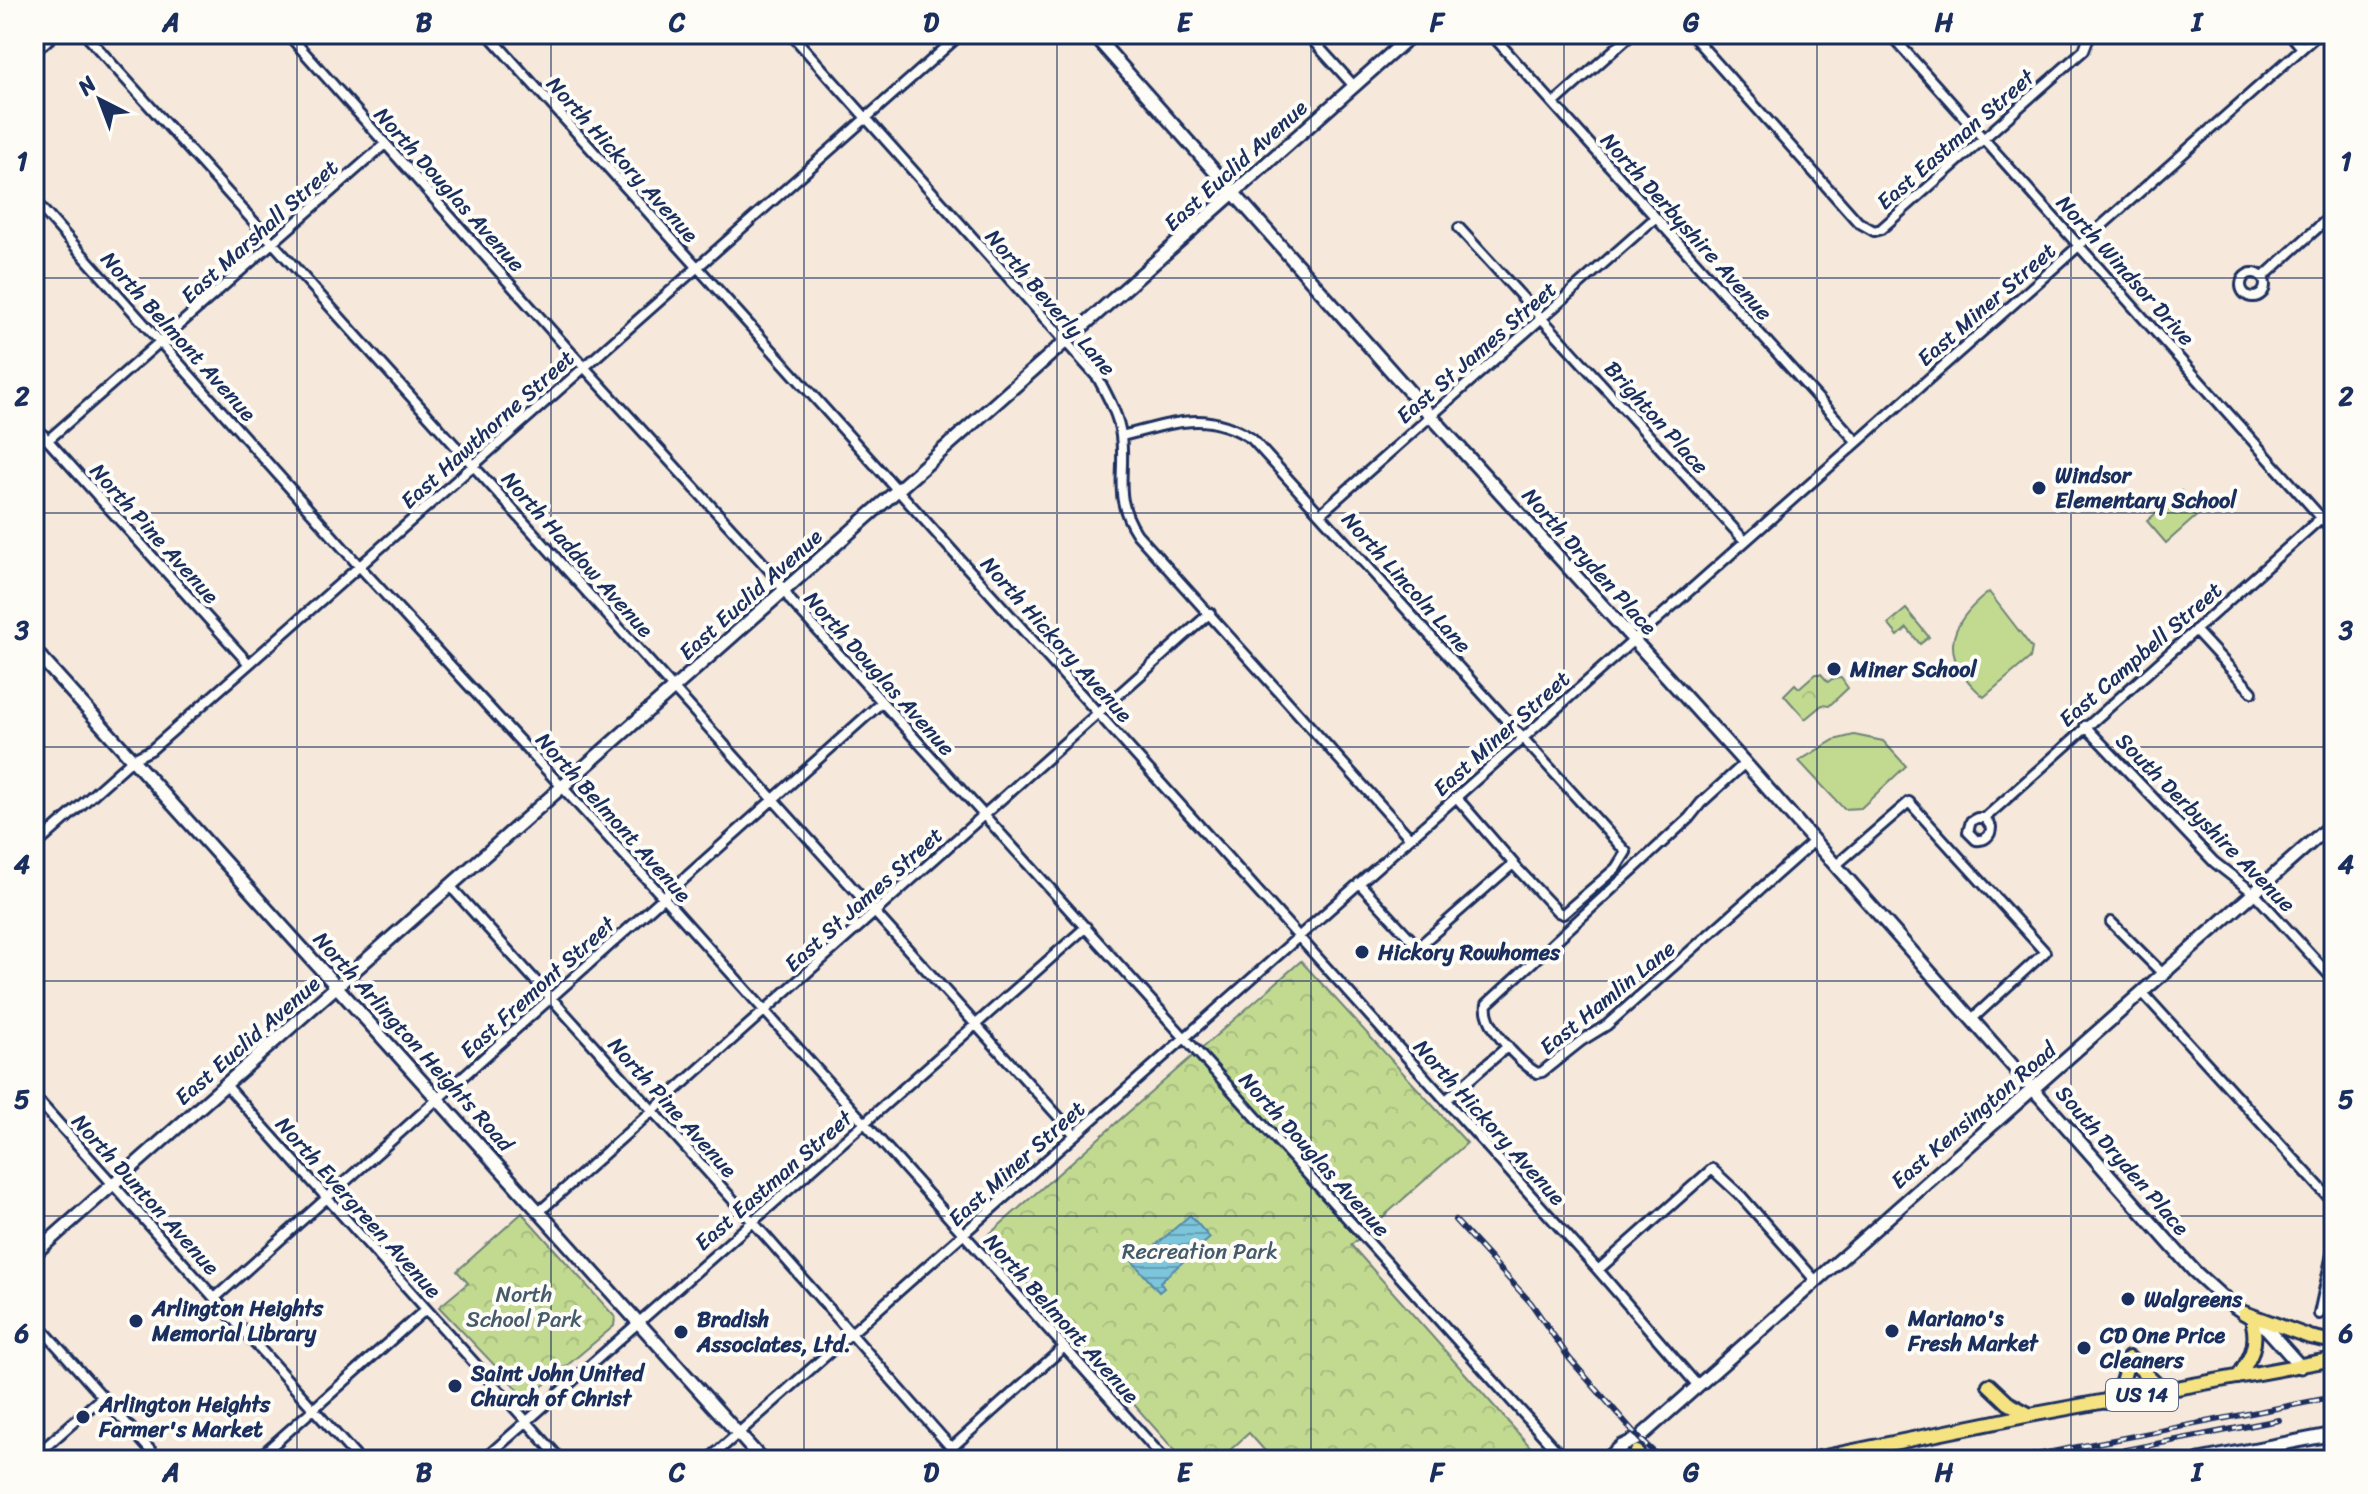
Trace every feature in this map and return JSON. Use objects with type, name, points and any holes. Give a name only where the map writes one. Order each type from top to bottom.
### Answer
[{"type":"main road","points":[[2244,1313],[2310,1337],[2334,1342]]},
{"type":"main road","points":[[2238,1377],[2252,1355],[2256,1336],[2253,1324]]},
{"type":"main road","points":[[2106,1402],[2122,1382],[2129,1358],[2167,1391]]},
{"type":"main road","name":"US 14","points":[[1810,1460],[2030,1415],[2334,1359]]},
{"type":"main road","points":[[1989,1385],[2006,1402],[2030,1415]]},
{"type":"street","points":[[34,52],[55,34]]},
{"type":"street","name":"North Haddow Avenue","points":[[85,34],[1075,1135]]},
{"type":"street","name":"North Douglas Avenue","points":[[288,34],[584,368],[773,574],[791,601],[1565,1460]]},
{"type":"street","name":"North Hickory Avenue","points":[[488,34],[1099,712],[1698,1386]]},
{"type":"street","name":"North Beverly Lane","points":[[791,34],[1098,378],[1110,400],[1121,436],[1120,486],[1129,523],[1410,838]]},
{"type":"street","name":"East Hawthorne Street","points":[[34,847],[133,759],[151,750],[360,567],[961,34]]},
{"type":"street","name":"North Dryden Place","points":[[1093,34],[1915,956]]},
{"type":"street","points":[[1307,34],[1354,86]]},
{"type":"street","name":"East Euclid Avenue","points":[[34,1254],[1413,34]]},
{"type":"street","name":"North Derbyshire Avenue","points":[[1491,34],[1857,442]]},
{"type":"street","points":[[1554,103],[1632,34]]},
{"type":"street","name":"East Eastman Street","points":[[1691,34],[1858,222],[1874,231],[1881,229],[2084,50],[2088,35]]},
{"type":"street","name":"North Windsor Drive","points":[[1890,34],[2334,532]]},
{"type":"street","points":[[2290,34],[2302,48]]},
{"type":"street","name":"East Miner Street","points":[[708,1460],[2318,34]]},
{"type":"street","name":"East Marshall Street","points":[[48,440],[385,144]]},
{"type":"street","name":"North Belmont Avenue","points":[[34,200],[360,567],[564,786],[1165,1460]]},
{"type":"street","points":[[2262,278],[2334,213]]},
{"type":"street","name":"East St James Street","points":[[1320,514],[1655,218]]},
{"type":"street","name":"Brighton Place","points":[[1459,228],[1745,541]]},
{"type":"street","name":"North Lincoln Lane","points":[[1121,436],[1212,420],[1238,430],[1264,450],[1626,852],[1616,868],[1563,914],[1514,864]]},
{"type":"street","name":"North Pine Avenue","points":[[34,425],[249,664]]},
{"type":"street","name":"East Campbell Street","points":[[1985,818],[2321,518]]},
{"type":"street","name":"East St James Street","points":[[540,1211],[1210,613]]},
{"type":"street","points":[[2195,630],[2252,692]]},
{"type":"street","name":"North Arlington Heights Road","points":[[34,650],[762,1460]]},
{"type":"street","name":"East Fremont Street","points":[[215,1298],[882,702]]},
{"type":"street","name":"South Derbyshire Avenue","points":[[2085,726],[2214,862],[2254,893],[2334,980]]},
{"type":"street","name":"East Hamlin Lane","points":[[1745,763],[1487,1004],[1487,1020],[1508,1046],[1537,1073],[1548,1068],[1607,1025],[1813,842]]},
{"type":"street","points":[[1359,883],[1418,947],[1508,866],[1514,864],[1456,797]]},
{"type":"street","points":[[1835,866],[1909,802],[2045,952],[1972,1019]]},
{"type":"street","name":"East Kensington Road","points":[[1606,1460],[1622,1446],[1639,1438],[2334,822]]},
{"type":"street","name":"North Pine Avenue","points":[[451,887],[753,1222],[962,1460]]},
{"type":"street","points":[[2111,922],[2163,974]]},
{"type":"street","name":"East Eastman Street","points":[[483,1460],[1086,927]]},
{"type":"street","name":"South Dryden Place","points":[[1915,956],[2194,1271],[2213,1290],[2267,1329],[2297,1368]]},
{"type":"street","points":[[2142,992],[2334,1203]]},
{"type":"street","points":[[1446,1100],[1508,1046]]},
{"type":"street","name":"North Evergreen Avenue","points":[[226,1085],[561,1460]]},
{"type":"street","name":"North Dunton Avenue","points":[[34,1096],[359,1460]]},
{"type":"street","points":[[1598,1270],[1712,1169],[1741,1196],[1815,1280]]},
{"type":"street","points":[[2319,1314],[2334,1245]]},
{"type":"street","points":[[256,1460],[426,1309]]},
{"type":"street","name":"South Dryden Place","points":[[2244,1313],[2297,1368]]},
{"type":"street","points":[[34,1320],[159,1460]]},
{"type":"street","points":[[938,1460],[1064,1347]]},
{"type":"street","points":[[34,1457],[102,1397]]},
{"type":"street","points":[[2199,1460],[2334,1434]]},
{"type":"street","points":[[1634,1457],[1639,1438]]},
{"type":"green space","points":[[2181,491],[2201,512],[2166,543],[2147,521]]},
{"type":"green space","points":[[1989,592],[2032,648],[2030,658],[1984,697],[1960,669],[1954,656],[1953,643],[1963,617]]},
{"type":"green space","points":[[1906,609],[1929,637],[1920,644],[1907,628],[1898,636],[1888,624]]},
{"type":"green space","points":[[1815,674],[1821,674],[1828,682],[1841,678],[1848,688],[1829,706],[1822,705],[1805,719],[1784,695],[1795,684],[1799,688]]},
{"type":"green space","points":[[1854,735],[1883,741],[1906,766],[1861,808],[1844,809],[1799,761],[1834,740]]},
{"type":"green space","name":"Recreation Park","points":[[1301,961],[1467,1143],[1351,1245],[1542,1460],[1273,1460],[1249,1433],[1219,1460],[1183,1460],[986,1237]]},
{"type":"green space","name":"North School Park","points":[[522,1213],[615,1317],[614,1326],[532,1395],[521,1393],[439,1307],[468,1283],[457,1271]]},
{"type":"water","points":[[1190,1215],[1210,1238],[1160,1282],[1164,1288],[1159,1292],[1132,1261],[1137,1256],[1140,1259]]},
{"type":"railway","points":[[1455,1220],[1531,1303],[1569,1358],[1662,1460]]},
{"type":"railway","points":[[2010,1460],[2334,1397]]},
{"type":"railway","points":[[2074,1460],[2279,1420]]},
{"type":"place","name":"Windsor Elementary School","points":[[2039,488]]},
{"type":"place","name":"Miner School","points":[[1834,669]]},
{"type":"place","name":"Hickory Rowhomes","points":[[1362,952]]},
{"type":"place","name":"Walgreens","points":[[2128,1299]]},
{"type":"place","name":"Arlington Heights Memorial Library","points":[[136,1321]]},
{"type":"place","name":"Mariano's Fresh Market","points":[[1892,1331]]},
{"type":"place","name":"Bradish Associates, Ltd.","points":[[681,1332]]},
{"type":"place","name":"CD One Price Cleaners","points":[[2084,1348]]},
{"type":"place","name":"Saint John United Church of Christ","points":[[455,1386]]},
{"type":"place","name":"Arlington Heights Farmer's Market","points":[[83,1417]]}]
